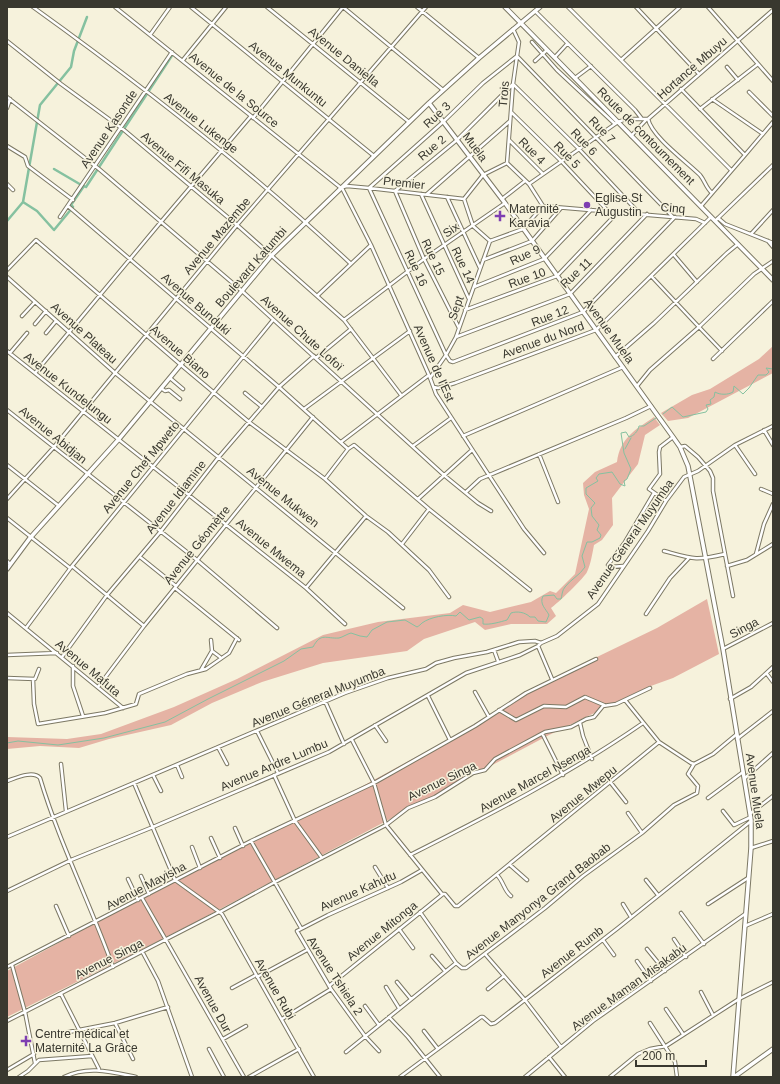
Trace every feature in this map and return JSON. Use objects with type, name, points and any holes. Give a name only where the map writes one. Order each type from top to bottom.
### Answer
[{"type":"street","name":"Avenue Lukenge","points":[[32,7],[77,38],[222,150],[306,222],[350,263]]},
{"type":"street","name":"Avenue de la Source","points":[[115,7],[342,188]]},
{"type":"street","points":[[150,35],[170,7]]},
{"type":"street","name":"Avenue Munkuntu","points":[[191,7],[374,156]]},
{"type":"street","points":[[182,60],[226,7]]},
{"type":"street","name":"Avenue Daniella","points":[[267,7],[409,122]]},
{"type":"street","points":[[35,373],[191,186],[283,81],[343,7],[443,90]]},
{"type":"street","points":[[417,7],[478,58]]},
{"type":"street","name":"Avenue Mazembe","points":[[7,499],[54,447],[114,372],[237,225],[426,7]]},
{"type":"street","name":"Route de contournement","points":[[505,7],[575,78],[616,123],[631,136],[711,217],[717,219],[738,244],[773,280]]},
{"type":"street","name":"Boulevard Katumbi","points":[[7,569],[9,562],[119,439],[272,256],[429,103],[478,58],[540,7]]},
{"type":"street","points":[[568,7],[731,170]]},
{"type":"street","points":[[636,7],[699,74]]},
{"type":"street","points":[[621,60],[680,7]]},
{"type":"street","points":[[708,7],[773,81]]},
{"type":"street","name":"Hortance Mbuyu","points":[[631,136],[645,120],[773,8]]},
{"type":"street","points":[[535,11],[624,101],[645,120],[652,130],[700,176],[706,187],[712,193]]},
{"type":"street","name":"Trois","points":[[507,163],[513,84],[519,42],[513,29]]},
{"type":"street","name":"Avenue Fifi Masuka","points":[[7,41],[58,82],[122,128],[237,225],[344,320],[401,395]]},
{"type":"street","points":[[532,42],[565,77],[616,123]]},
{"type":"street","points":[[554,57],[567,44]]},
{"type":"street","points":[[535,61],[547,50]]},
{"type":"street","name":"Avenue Kasonde","points":[[60,217],[69,207],[97,167],[172,52]]},
{"type":"street","name":"Rue 3","points":[[369,188],[443,122],[483,83],[517,56]]},
{"type":"street","name":"Rue 7","points":[[517,56],[674,217]]},
{"type":"street","points":[[700,109],[758,64]]},
{"type":"street","points":[[575,78],[590,66]]},
{"type":"street","points":[[727,67],[738,80]]},
{"type":"street","points":[[565,77],[570,73]]},
{"type":"street","name":"Rue 2","points":[[395,191],[457,140],[513,84]]},
{"type":"street","name":"Rue 6","points":[[513,84],[579,149],[640,214]]},
{"type":"street","points":[[681,89],[745,155]]},
{"type":"street","points":[[749,92],[773,116]]},
{"type":"street","points":[[7,108],[8,98]]},
{"type":"street","name":"Avenue Chute Lofoï","points":[[8,98],[97,167],[160,223],[242,291],[414,446],[445,476],[478,503],[491,511]]},
{"type":"street","points":[[712,99],[763,134]]},
{"type":"street","name":"Muela","points":[[429,103],[505,203]]},
{"type":"street","name":"Rue 5","points":[[511,112],[562,162],[609,212]]},
{"type":"street","points":[[528,184],[562,162],[616,123],[626,119],[645,120]]},
{"type":"street","points":[[426,194],[510,121]]},
{"type":"street","points":[[701,206],[773,122]]},
{"type":"street","name":"Rue 4","points":[[509,140],[543,174]]},
{"type":"street","points":[[7,146],[25,157],[29,167],[73,200]]},
{"type":"street","points":[[507,163],[528,184],[543,206],[523,229],[490,241],[474,226],[464,199],[483,175],[507,163]]},
{"type":"street","points":[[773,165],[717,219],[725,224],[773,243]]},
{"type":"street","points":[[501,199],[525,181]]},
{"type":"street","points":[[7,184],[13,190]]},
{"type":"street","name":"Premier","points":[[342,188],[347,186],[464,199]]},
{"type":"street","name":"Avenue de l'Est","points":[[342,188],[371,245],[430,376],[436,394],[524,529],[544,553]]},
{"type":"street","name":"Rue 16","points":[[369,188],[446,355]]},
{"type":"street","name":"Rue 15","points":[[395,191],[424,260],[459,328]]},
{"type":"street","name":"Rue 14","points":[[421,194],[469,299]]},
{"type":"street","points":[[447,197],[462,233],[480,269]]},
{"type":"street","name":"Six","points":[[344,320],[424,260],[505,203]]},
{"type":"street","name":"Avenue Muela","points":[[505,203],[680,447],[690,474],[723,649],[730,699],[751,817],[751,848],[734,1077]]},
{"type":"street","name":"Cinq","points":[[543,206],[647,214],[696,219],[706,222]]},
{"type":"street","name":"Avenue Bunduki","points":[[69,207],[279,387],[348,449]]},
{"type":"street","points":[[483,260],[532,241],[562,208]]},
{"type":"street","name":"Rue 9","points":[[474,287],[544,258],[591,210]]},
{"type":"street","points":[[751,234],[773,210]]},
{"type":"street","name":"Rue 10","points":[[465,310],[557,276],[618,212]]},
{"type":"street","name":"Rue 11","points":[[456,337],[570,294],[647,214]]},
{"type":"street","name":"Rue 12","points":[[446,355],[450,361],[455,361],[583,312],[674,217]]},
{"type":"street","name":"Avenue du Nord","points":[[434,387],[438,388],[455,383],[596,330],[652,277],[711,217]]},
{"type":"street","name":"Avenue Biano","points":[[7,270],[35,239],[181,366],[249,422],[325,480]]},
{"type":"street","name":"Sept","points":[[341,442],[401,395],[430,376],[446,355],[456,337],[490,241]]},
{"type":"street","points":[[767,241],[773,247]]},
{"type":"street","points":[[615,357],[676,303],[738,244]]},
{"type":"street","points":[[317,296],[350,263],[371,245]]},
{"type":"street","points":[[674,255],[697,282]]},
{"type":"street","points":[[636,386],[650,370],[699,327],[754,274],[773,261]]},
{"type":"street","name":"Avenue Plateau","points":[[7,277],[114,372],[150,401]]},
{"type":"street","points":[[652,277],[722,351]]},
{"type":"street","points":[[713,358],[773,301]]},
{"type":"street","points":[[22,316],[35,302]]},
{"type":"street","points":[[35,324],[46,311]]},
{"type":"street","name":"Avenue Chef Mpweto","points":[[26,628],[70,568],[273,320]]},
{"type":"street","points":[[46,332],[56,321]]},
{"type":"street","name":"Avenue Idiamine","points":[[62,657],[107,595],[140,557],[218,458],[279,387],[351,330]]},
{"type":"street","points":[[304,409],[341,380],[410,331]]},
{"type":"street","points":[[10,353],[27,333]]},
{"type":"street","name":"Avenue Kundelungu","points":[[7,351],[119,439]]},
{"type":"street","points":[[463,436],[623,367]]},
{"type":"street","points":[[170,378],[182,389]]},
{"type":"street","points":[[162,388],[164,391],[169,390],[180,399]]},
{"type":"street","points":[[245,394],[262,407]]},
{"type":"street","name":"Avenue Mukwen","points":[[150,401],[218,458],[256,486],[337,552],[368,580],[403,608]]},
{"type":"street","points":[[466,492],[480,479],[488,475],[626,418],[651,406]]},
{"type":"street","name":"Avenue Abidjan","points":[[7,410],[197,560],[277,628]]},
{"type":"street","name":"Avenue Géomètre","points":[[98,687],[144,626],[226,523],[313,417]]},
{"type":"street","points":[[414,446],[451,418]]},
{"type":"street","name":"Avenue Géneral Muyumba","points":[[7,837],[325,702],[388,678],[423,670],[436,663],[454,658],[494,650],[520,642],[535,640],[541,643],[558,636],[598,604],[666,501],[684,477],[735,445],[773,426]]},
{"type":"street","points":[[764,430],[773,445]]},
{"type":"street","points":[[666,501],[649,489],[660,474],[660,447],[673,437]]},
{"type":"street","name":"Avenue Mwema","points":[[119,439],[190,494],[306,588],[366,516]]},
{"type":"street","points":[[449,597],[429,570],[402,544],[366,516],[325,480],[352,445],[357,446],[429,509],[530,590]]},
{"type":"street","points":[[735,445],[755,474]]},
{"type":"street","points":[[680,447],[684,446],[690,449],[705,465],[713,478],[713,491],[734,596]]},
{"type":"street","points":[[418,499],[472,450]]},
{"type":"street","points":[[539,454],[558,502]]},
{"type":"street","points":[[7,465],[59,506]]},
{"type":"street","points":[[761,489],[773,494]]},
{"type":"street","points":[[623,566],[610,567],[608,565],[626,542],[654,493]]},
{"type":"street","points":[[756,554],[764,524],[773,504]]},
{"type":"street","points":[[402,544],[429,509]]},
{"type":"street","points":[[7,518],[30,538],[70,568]]},
{"type":"street","points":[[727,566],[747,560],[773,544]]},
{"type":"street","points":[[664,552],[688,559],[706,559],[725,554]]},
{"type":"street","points":[[140,557],[176,587]]},
{"type":"street","points":[[646,614],[670,578],[688,559]]},
{"type":"street","points":[[72,566],[144,626]]},
{"type":"street","name":"Avenue Mafuta","points":[[7,613],[124,708],[137,704],[139,694],[206,669],[230,651],[238,639],[176,587]]},
{"type":"street","points":[[306,588],[345,624]]},
{"type":"street","name":"Singa","points":[[723,649],[773,623]]},
{"type":"street","points":[[211,640],[212,651],[216,656],[222,657]]},
{"type":"street","name":"Avenue Andre Lumbu","points":[[7,891],[71,860],[153,828],[344,744],[466,673],[498,661],[520,655],[541,643]]},
{"type":"street","points":[[538,646],[552,679]]},
{"type":"street","points":[[494,650],[498,661]]},
{"type":"street","points":[[201,670],[212,651]]},
{"type":"street","points":[[7,655],[58,653]]},
{"type":"street","name":"Avenue Mayisha","points":[[7,967],[97,922],[175,880],[374,783],[489,717],[526,693],[552,679],[596,659]]},
{"type":"street","points":[[72,666],[73,686],[83,716]]},
{"type":"street","points":[[730,699],[743,693],[767,674],[773,667]]},
{"type":"street","points":[[39,669],[36,677],[33,679],[37,723],[124,708]]},
{"type":"street","points":[[767,674],[773,682]]},
{"type":"street","points":[[7,678],[33,679]]},
{"type":"street","name":"Avenue Singa","points":[[7,1021],[143,953],[275,882],[386,825],[408,808],[435,797],[473,773],[485,770],[495,759],[549,731],[566,729],[594,717],[605,705],[614,704],[625,700],[650,688]]},
{"type":"street","points":[[475,692],[489,717]]},
{"type":"street","points":[[428,696],[450,740]]},
{"type":"street","points":[[499,710],[516,720],[544,706],[566,707],[585,697],[605,705]]},
{"type":"street","points":[[625,700],[659,742],[683,759],[694,764],[713,754],[737,734]]},
{"type":"street","points":[[325,702],[344,744]]},
{"type":"street","points":[[737,739],[773,711]]},
{"type":"street","points":[[580,723],[582,736],[592,759]]},
{"type":"street","name":"Avenue Marcel Nsenga","points":[[410,855],[592,759],[643,723]]},
{"type":"street","points":[[375,725],[386,741]]},
{"type":"street","points":[[257,731],[278,773]]},
{"type":"street","points":[[543,735],[563,775]]},
{"type":"street","points":[[352,740],[374,783],[386,825],[442,894]]},
{"type":"street","name":"Avenue Mwepu","points":[[442,894],[446,895],[457,907],[612,783],[659,742]]},
{"type":"street","points":[[218,748],[227,764]]},
{"type":"street","points":[[745,778],[773,754]]},
{"type":"street","points":[[61,764],[66,811]]},
{"type":"street","name":"Avenue Manyonya Grand Baobab","points":[[346,1052],[456,962],[464,968],[485,954],[583,876],[642,833],[666,812],[698,792],[698,786],[688,774],[694,764]]},
{"type":"street","points":[[177,765],[182,777]]},
{"type":"street","points":[[708,798],[743,771]]},
{"type":"street","points":[[7,780],[29,775],[39,776],[53,817],[97,922],[113,967]]},
{"type":"street","points":[[153,775],[161,791]]},
{"type":"street","points":[[274,775],[295,821],[322,858]]},
{"type":"street","points":[[134,783],[175,880],[220,912]]},
{"type":"street","points":[[612,783],[626,802]]},
{"type":"street","points":[[723,811],[734,825],[751,817],[773,796]]},
{"type":"street","points":[[628,813],[642,833]]},
{"type":"street","name":"Avenue Rumb","points":[[400,1077],[481,1017],[494,1024],[603,940],[751,817]]},
{"type":"street","points":[[235,828],[243,846]]},
{"type":"street","points":[[211,838],[220,858]]},
{"type":"street","points":[[751,848],[773,841]]},
{"type":"street","name":"Avenue Tshiela 2","points":[[251,842],[301,928],[297,932],[329,986],[379,1051]]},
{"type":"street","points":[[192,847],[200,868]]},
{"type":"street","points":[[510,865],[527,880]]},
{"type":"street","points":[[375,867],[388,888]]},
{"type":"street","name":"Avenue Kahutu","points":[[301,928],[388,888],[422,870]]},
{"type":"street","points":[[497,875],[503,881],[507,893],[511,896]]},
{"type":"street","points":[[141,876],[149,894]]},
{"type":"street","points":[[708,904],[748,878]]},
{"type":"street","points":[[128,879],[138,900]]},
{"type":"street","points":[[646,880],[658,895]]},
{"type":"street","name":"Avenue Mitonga","points":[[329,986],[442,894]]},
{"type":"street","name":"Avenue Dur","points":[[142,898],[244,1077]]},
{"type":"street","points":[[622,904],[631,916]]},
{"type":"street","points":[[56,906],[68,936]]},
{"type":"street","name":"Avenue Rubi","points":[[220,912],[314,1077]]},
{"type":"street","points":[[420,912],[456,962]]},
{"type":"street","points":[[681,913],[704,944]]},
{"type":"street","name":"Avenue Maman Misakabu","points":[[525,1077],[594,1021],[745,914]]},
{"type":"street","points":[[745,926],[773,914]]},
{"type":"street","points":[[399,929],[413,948]]},
{"type":"street","points":[[674,939],[686,957]]},
{"type":"street","points":[[603,940],[614,954]]},
{"type":"street","points":[[647,949],[665,971]]},
{"type":"street","points":[[232,988],[307,950]]},
{"type":"street","points":[[143,953],[158,981],[192,1077]]},
{"type":"street","points":[[485,954],[525,1000],[561,1047]]},
{"type":"street","points":[[432,956],[445,972]]},
{"type":"street","points":[[637,961],[652,981]]},
{"type":"street","points":[[12,965],[25,1012],[35,1062],[30,1070],[19,1077]]},
{"type":"street","points":[[488,989],[504,976]]},
{"type":"street","points":[[397,982],[411,999]]},
{"type":"street","points":[[610,1077],[638,1054],[650,1049],[666,1046],[739,999],[773,982]]},
{"type":"street","points":[[386,987],[399,1008]]},
{"type":"street","points":[[282,1019],[331,989]]},
{"type":"street","points":[[701,992],[713,1015]]},
{"type":"street","points":[[61,994],[99,1069]]},
{"type":"street","points":[[365,1006],[380,1024]]},
{"type":"street","points":[[48,1036],[115,1023],[168,1007]]},
{"type":"street","points":[[666,1009],[683,1034]]},
{"type":"street","points":[[389,1017],[440,1077]]},
{"type":"street","points":[[115,1023],[133,1059]]},
{"type":"street","points":[[650,1023],[666,1046],[676,1065],[677,1077]]},
{"type":"street","points":[[223,1039],[246,1026]]},
{"type":"street","points":[[424,1031],[438,1049]]},
{"type":"street","points":[[209,1049],[224,1077]]},
{"type":"street","points":[[248,1077],[299,1049]]},
{"type":"street","points":[[734,1077],[773,1049]]},
{"type":"street","points":[[7,1070],[34,1054]]},
{"type":"street","points":[[35,1062],[42,1060],[92,1056]]},
{"type":"street","points":[[549,1057],[565,1077]]},
{"type":"street","points":[[64,1077],[76,1072],[99,1069],[136,1077]]},
{"type":"shaded area","points":[[773,346],[773,373],[688,418],[668,421],[661,413],[692,395],[710,389],[759,359]]},
{"type":"shaded area","points":[[654,417],[660,425],[645,435],[638,464],[612,498],[613,525],[602,540],[594,545],[590,565],[585,575],[551,608],[556,616],[547,624],[511,624],[485,630],[475,622],[424,639],[407,651],[323,663],[262,682],[212,703],[171,725],[109,739],[79,748],[40,746],[7,749],[7,737],[67,739],[101,734],[174,707],[237,679],[323,635],[378,622],[450,613],[463,605],[490,612],[531,602],[550,591],[556,593],[575,574],[589,509],[584,495],[583,483],[595,472],[617,462],[621,447],[625,441],[630,435]]},
{"type":"shaded area","points":[[707,599],[719,654],[673,678],[648,687],[549,735],[188,926],[7,1017],[7,971],[141,898],[324,807],[451,738],[541,684],[657,628]]},
{"type":"waterway","points":[[7,221],[23,202],[40,105],[71,67],[74,51],[87,17]]},
{"type":"waterway","points":[[23,202],[37,211],[54,230],[73,207],[71,205],[84,186],[86,187],[173,54]]},
{"type":"waterway","points":[[54,169],[83,186]]},
{"type":"waterway","points":[[663,414],[672,407],[683,417],[706,412],[708,409],[706,405],[711,404],[710,400],[714,397],[715,392],[729,394],[733,392],[734,386],[743,394],[758,375],[766,375],[769,372],[766,368],[773,369]]},
{"type":"waterway","points":[[7,743],[18,741],[58,745],[104,738],[165,722],[284,661],[301,649],[313,647],[321,638],[339,638],[351,633],[367,637],[372,630],[387,622],[405,620],[417,627],[429,619],[443,616],[456,616],[460,612],[469,620],[480,617],[483,619],[483,624],[492,624],[507,620],[511,613],[516,612],[521,612],[530,617],[535,617],[538,621],[546,622],[549,615],[542,604],[543,596],[554,595],[557,599],[561,599],[564,588],[585,567],[582,556],[587,542],[592,542],[600,538],[601,535],[597,530],[599,525],[592,516],[591,508],[595,503],[586,494],[586,488],[598,481],[596,478],[599,474],[612,472],[620,484],[625,486],[624,481],[627,479],[631,469],[624,453],[621,433],[626,432],[629,437],[633,436],[638,430],[639,426],[644,426],[656,418]]},
{"type":"waterway","points":[[625,449],[631,438]]},
{"type":"place","name":"Eglise St Augustin","points":[[587,205]]},
{"type":"place","name":"Maternité Karavia","points":[[500,216]]},
{"type":"place","name":"Centre médical et Maternité La Grâce","points":[[26,1041]]}]
